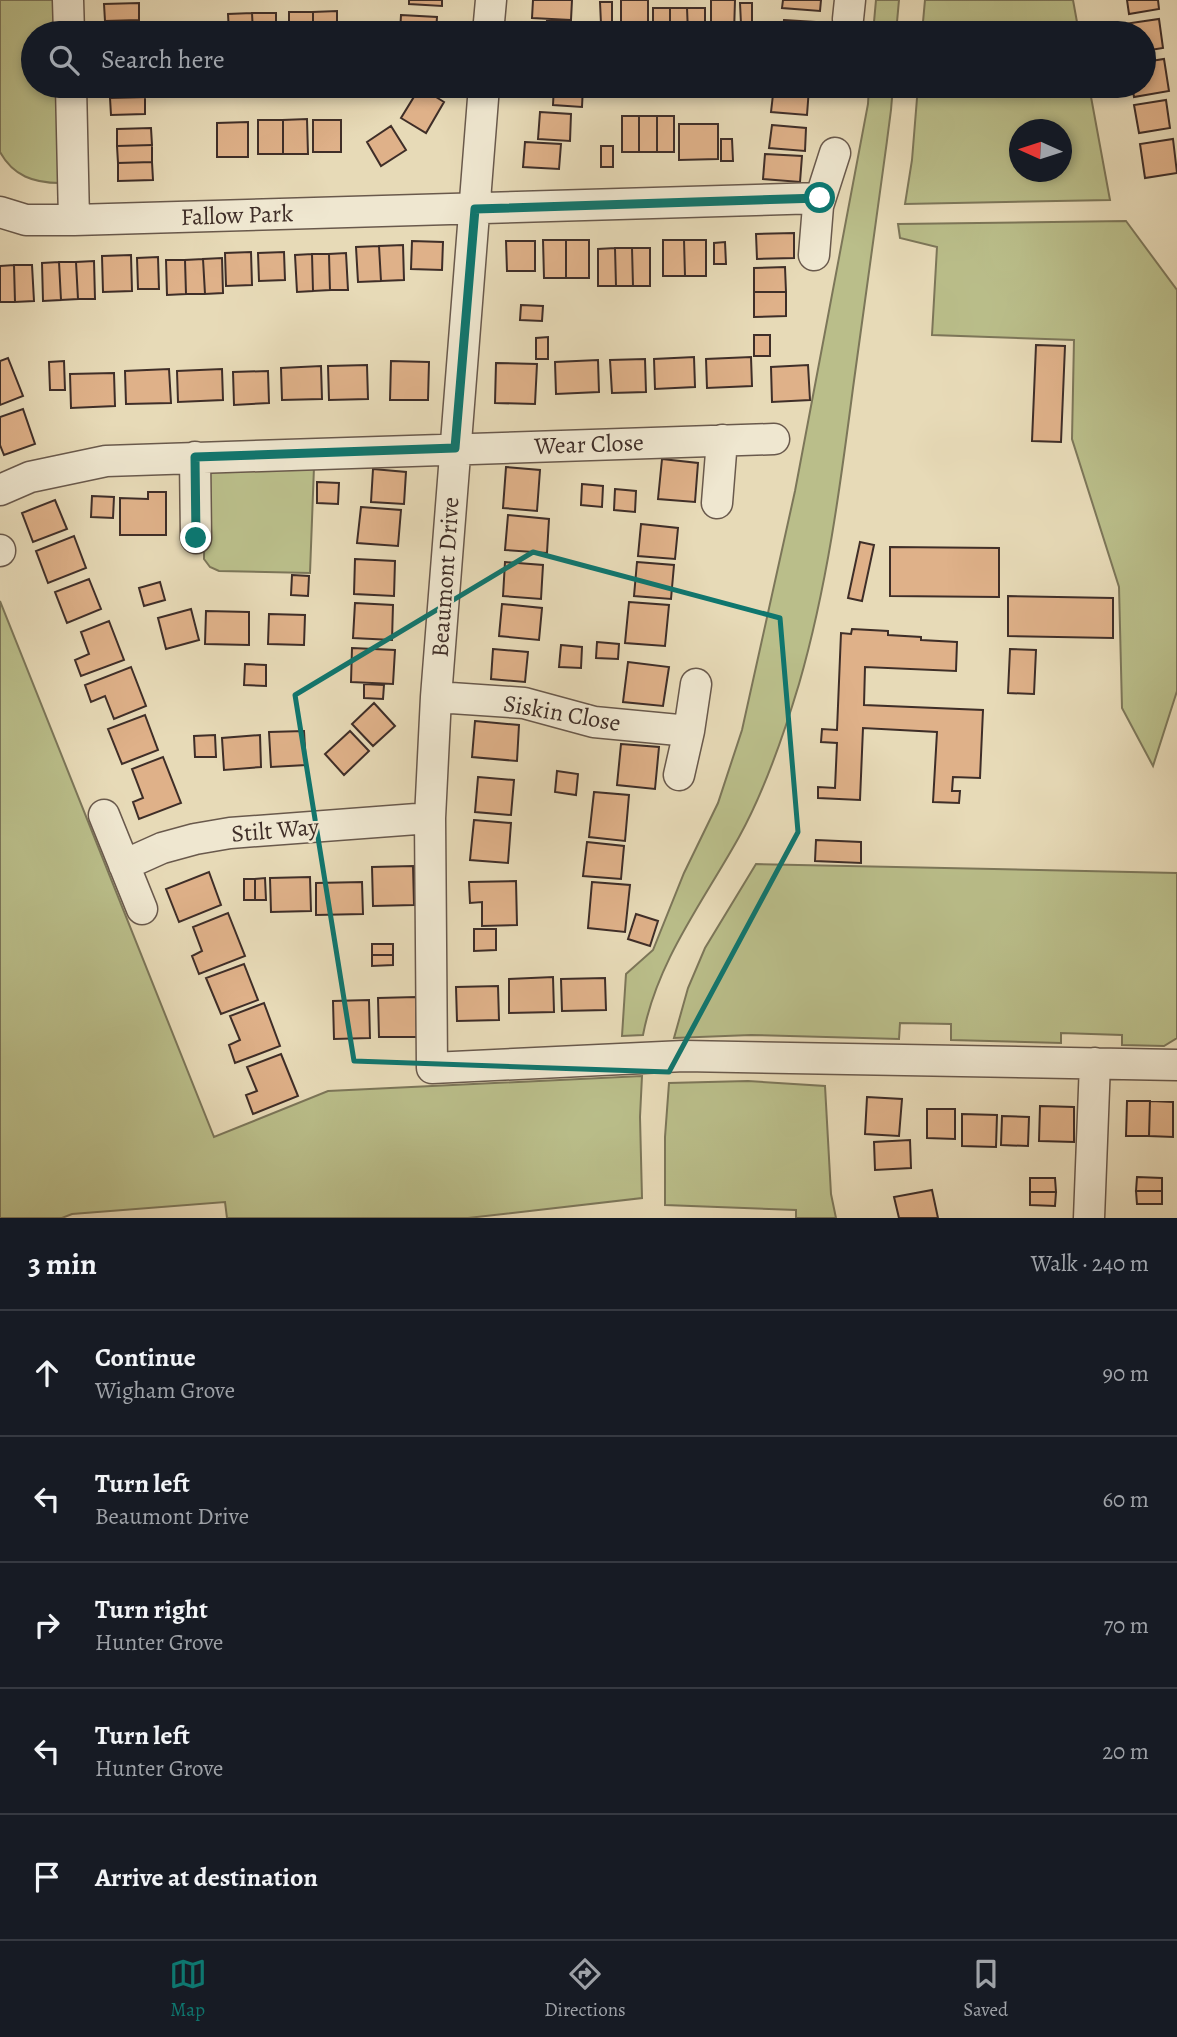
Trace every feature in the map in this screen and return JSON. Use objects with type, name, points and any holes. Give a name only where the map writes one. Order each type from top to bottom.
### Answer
[{"type":"street","points":[[68,0],[69,21]]},
{"type":"street","points":[[489,21],[491,0]]},
{"type":"street","points":[[71,98],[74,220]]},
{"type":"street","name":"Beaumont Drive","points":[[483,98],[436,697],[430,818],[432,1068],[684,1056],[1095,1063]]},
{"type":"street","points":[[814,255],[820,198],[835,153]]},
{"type":"street","name":"Fallow Park","points":[[0,212],[26,220],[74,220],[820,198]]},
{"type":"street","name":"Wear Close","points":[[0,490],[30,477],[106,461],[774,439]]},
{"type":"street","points":[[717,503],[722,440]]},
{"type":"street","points":[[195,457],[196,538]]},
{"type":"street","points":[[679,775],[696,684]]},
{"type":"street","name":"Siskin Close","points":[[436,697],[524,703],[594,722],[689,731]]},
{"type":"street","points":[[104,815],[142,909]]},
{"type":"street","name":"Stilt Way","points":[[124,865],[162,848],[230,833],[430,818]]},
{"type":"street","points":[[1089,1218],[1095,1063],[1177,1065]]},
{"type":"highlighted area","points":[[533,552],[780,618],[798,832],[669,1072],[354,1061],[295,695]]},
{"type":"green space","points":[[0,0],[55,0],[56,21],[21,21],[21,98],[57,98],[60,183],[41,182],[25,176],[11,167],[0,152]]},
{"type":"green space","points":[[876,0],[899,0],[897,21],[874,21]]},
{"type":"green space","points":[[925,0],[1073,0],[1077,21],[923,21]]},
{"type":"green space","points":[[868,98],[892,98],[838,500],[809,648],[780,743],[748,820],[670,957],[650,1008],[643,1035],[622,1036],[626,974],[653,950],[684,873],[718,803],[742,730],[795,491]]},
{"type":"green space","points":[[917,98],[1091,98],[1110,200],[905,204]]},
{"type":"green space","points":[[1126,221],[1177,290],[1177,691],[1153,766],[1122,708],[1119,587],[1072,439],[1074,340],[932,335],[937,247],[900,238],[898,224]]},
{"type":"green space","points":[[314,467],[310,573],[219,571],[210,567],[204,559],[205,484],[209,471]]},
{"type":"green space","points":[[0,601],[214,1137],[328,1091],[642,1076],[642,1198],[468,1218],[227,1218],[225,1202],[72,1214],[62,1218],[0,1218]]},
{"type":"green space","points":[[756,864],[1177,873],[1177,1038],[1164,1046],[1122,1045],[1122,1035],[1061,1033],[1061,1043],[951,1040],[951,1024],[900,1023],[899,1039],[751,1035],[674,1038],[688,988],[705,948]]},
{"type":"green space","points":[[748,1081],[825,1086],[831,1194],[836,1218],[796,1218],[796,1210],[665,1205],[665,1137],[669,1083]]},
{"type":"building","points":[[409,0],[442,0],[442,6],[409,4]]},
{"type":"building","points":[[533,0],[572,0],[571,20],[532,18]]},
{"type":"building","points":[[621,0],[648,0],[648,21],[621,21]]},
{"type":"building","points":[[711,0],[735,0],[734,21],[711,21]]},
{"type":"building","points":[[783,0],[821,0],[820,11],[782,8]]},
{"type":"building","points":[[1127,0],[1158,0],[1159,9],[1129,14]]},
{"type":"building","points":[[600,2],[612,2],[612,21],[601,21]]},
{"type":"building","points":[[139,3],[139,20],[105,21],[104,4]]},
{"type":"building","points":[[740,3],[752,3],[752,21],[741,21]]},
{"type":"building","points":[[653,8],[670,8],[670,21],[653,21]]},
{"type":"building","points":[[670,8],[687,8],[688,21],[670,21]]},
{"type":"building","points":[[687,8],[705,8],[705,21],[688,21]]},
{"type":"building","points":[[337,11],[337,21],[313,21],[313,12]]},
{"type":"building","points":[[289,12],[313,12],[313,21],[289,21]]},
{"type":"building","points":[[252,13],[276,13],[276,21],[252,21]]},
{"type":"building","points":[[252,13],[252,21],[228,21],[228,14]]},
{"type":"building","points":[[401,15],[437,17],[437,21],[401,21]]},
{"type":"building","points":[[1159,19],[1163,48],[1156,49],[1156,21],[1145,21]]},
{"type":"building","points":[[1164,59],[1169,91],[1156,93],[1156,60]]},
{"type":"building","points":[[110,98],[145,98],[145,114],[111,115]]},
{"type":"building","points":[[413,98],[438,98],[444,102],[426,133],[401,118]]},
{"type":"building","points":[[553,98],[582,98],[582,107],[553,105]]},
{"type":"building","points":[[773,98],[808,98],[807,115],[771,112]]},
{"type":"building","points":[[1166,100],[1170,128],[1139,133],[1134,105]]},
{"type":"building","points":[[540,112],[571,114],[570,141],[538,139]]},
{"type":"building","points":[[622,116],[639,116],[639,152],[622,152]]},
{"type":"building","points":[[639,116],[657,116],[657,152],[639,152]]},
{"type":"building","points":[[657,116],[674,116],[674,152],[657,152]]},
{"type":"building","points":[[307,119],[308,154],[283,154],[283,120]]},
{"type":"building","points":[[258,120],[283,120],[283,154],[258,154]]},
{"type":"building","points":[[313,120],[341,120],[341,152],[313,152]]},
{"type":"building","points":[[248,122],[248,157],[217,157],[217,123]]},
{"type":"building","points":[[679,124],[718,124],[718,159],[679,160]]},
{"type":"building","points":[[772,125],[806,128],[805,151],[769,148]]},
{"type":"building","points":[[391,126],[406,150],[381,166],[367,142]]},
{"type":"building","points":[[151,128],[152,145],[117,146],[117,129]]},
{"type":"building","points":[[721,139],[732,139],[733,161],[721,161]]},
{"type":"building","points":[[1173,139],[1177,173],[1145,178],[1140,144]]},
{"type":"building","points":[[525,142],[561,144],[559,169],[523,167]]},
{"type":"building","points":[[152,145],[152,162],[118,163],[117,146]]},
{"type":"building","points":[[601,146],[613,146],[613,167],[601,167]]},
{"type":"building","points":[[765,154],[802,156],[800,182],[763,179]]},
{"type":"building","points":[[152,162],[153,180],[118,181],[118,163]]},
{"type":"building","points":[[794,233],[794,258],[757,259],[756,234]]},
{"type":"building","points":[[543,240],[566,240],[566,278],[544,278]]},
{"type":"building","points":[[566,240],[589,240],[589,278],[566,278]]},
{"type":"building","points":[[663,240],[684,240],[685,276],[663,276]]},
{"type":"building","points":[[684,240],[706,240],[706,276],[685,276]]},
{"type":"building","points":[[412,241],[443,242],[442,270],[411,269]]},
{"type":"building","points":[[506,241],[535,241],[535,271],[507,271]]},
{"type":"building","points":[[725,242],[726,264],[714,264],[714,243]]},
{"type":"building","points":[[403,245],[404,280],[381,281],[379,246]]},
{"type":"building","points":[[379,246],[381,281],[358,282],[356,247]]},
{"type":"building","points":[[615,248],[616,286],[598,286],[598,249]]},
{"type":"building","points":[[615,248],[632,248],[633,286],[616,286]]},
{"type":"building","points":[[632,248],[650,248],[650,286],[633,286]]},
{"type":"building","points":[[251,252],[252,285],[226,286],[225,253]]},
{"type":"building","points":[[284,252],[285,280],[259,281],[258,253]]},
{"type":"building","points":[[346,253],[348,290],[330,290],[329,254]]},
{"type":"building","points":[[312,254],[313,291],[297,292],[295,255]]},
{"type":"building","points":[[312,254],[329,254],[330,290],[313,291]]},
{"type":"building","points":[[131,255],[132,291],[103,292],[102,256]]},
{"type":"building","points":[[158,257],[159,289],[138,289],[137,258]]},
{"type":"building","points":[[222,258],[223,293],[205,294],[203,259]]},
{"type":"building","points":[[203,259],[205,294],[186,294],[185,260]]},
{"type":"building","points":[[166,260],[185,260],[186,294],[167,295]]},
{"type":"building","points":[[94,261],[95,299],[78,299],[76,262]]},
{"type":"building","points":[[59,262],[61,300],[43,301],[42,263]]},
{"type":"building","points":[[59,262],[76,262],[78,299],[61,300]]},
{"type":"building","points":[[14,265],[15,302],[0,302],[0,266]]},
{"type":"building","points":[[14,265],[32,265],[34,301],[15,302]]},
{"type":"building","points":[[785,267],[786,292],[754,292],[754,268]]},
{"type":"building","points":[[754,292],[786,292],[786,316],[754,317]]},
{"type":"building","points":[[521,305],[543,306],[542,321],[520,320]]},
{"type":"building","points":[[754,335],[770,335],[770,356],[754,356]]},
{"type":"building","points":[[548,337],[548,359],[536,359],[536,338]]},
{"type":"building","points":[[1036,345],[1065,346],[1061,442],[1032,441]]},
{"type":"building","points":[[694,357],[695,387],[655,389],[654,359]]},
{"type":"building","points":[[751,357],[752,386],[707,388],[706,359]]},
{"type":"building","points":[[8,358],[23,396],[0,405],[0,361]]},
{"type":"building","points":[[645,359],[646,392],[612,393],[610,360]]},
{"type":"building","points":[[598,360],[599,392],[556,394],[555,362]]},
{"type":"building","points":[[64,361],[65,390],[50,390],[49,362]]},
{"type":"building","points":[[391,361],[429,362],[428,400],[390,400]]},
{"type":"building","points":[[496,363],[537,364],[535,404],[495,403]]},
{"type":"building","points":[[367,365],[368,399],[329,400],[328,366]]},
{"type":"building","points":[[808,365],[810,400],[772,402],[771,367]]},
{"type":"building","points":[[321,366],[322,399],[282,400],[281,368]]},
{"type":"building","points":[[169,369],[171,403],[126,404],[125,371]]},
{"type":"building","points":[[222,369],[223,400],[178,402],[177,371]]},
{"type":"building","points":[[268,371],[269,403],[234,405],[233,372]]},
{"type":"building","points":[[114,373],[115,406],[71,408],[70,374]]},
{"type":"building","points":[[23,409],[35,444],[4,455],[0,445],[0,417]]},
{"type":"building","points":[[662,459],[698,463],[695,502],[658,499]]},
{"type":"building","points":[[506,467],[540,470],[537,511],[503,508]]},
{"type":"building","points":[[373,469],[406,472],[404,504],[371,502]]},
{"type":"building","points":[[317,482],[339,483],[338,504],[317,503]]},
{"type":"building","points":[[582,484],[603,486],[602,507],[581,505]]},
{"type":"building","points":[[615,489],[636,491],[635,512],[614,510]]},
{"type":"building","points":[[148,492],[166,492],[166,535],[120,535],[120,498],[148,499]]},
{"type":"building","points":[[92,496],[114,497],[113,518],[91,517]]},
{"type":"building","points":[[55,500],[67,529],[33,542],[22,513]]},
{"type":"building","points":[[361,507],[401,510],[398,546],[357,543]]},
{"type":"building","points":[[508,515],[549,519],[547,553],[505,550]]},
{"type":"building","points":[[641,524],[678,528],[675,559],[638,556]]},
{"type":"building","points":[[74,536],[86,568],[48,583],[36,551]]},
{"type":"building","points":[[860,542],[874,545],[862,601],[848,598]]},
{"type":"building","points":[[890,547],[999,548],[999,597],[890,596]]},
{"type":"building","points":[[355,559],[395,561],[394,596],[354,594]]},
{"type":"building","points":[[505,562],[543,565],[541,599],[503,596]]},
{"type":"building","points":[[637,562],[674,565],[671,599],[634,596]]},
{"type":"building","points":[[292,575],[309,576],[308,596],[291,595]]},
{"type":"building","points":[[89,579],[101,609],[67,623],[55,592]]},
{"type":"building","points":[[160,582],[165,600],[144,606],[139,588]]},
{"type":"building","points":[[1008,596],[1113,598],[1113,638],[1008,636]]},
{"type":"building","points":[[629,602],[669,605],[665,646],[625,643]]},
{"type":"building","points":[[355,603],[393,605],[392,640],[353,638]]},
{"type":"building","points":[[502,604],[542,608],[539,640],[499,636]]},
{"type":"building","points":[[191,609],[199,640],[166,649],[158,618]]},
{"type":"building","points":[[206,611],[249,612],[249,645],[205,644]]},
{"type":"building","points":[[269,614],[305,615],[304,645],[268,644]]},
{"type":"building","points":[[109,621],[124,660],[81,676],[75,660],[89,654],[81,632]]},
{"type":"building","points":[[852,629],[888,631],[888,635],[921,637],[921,640],[957,642],[956,671],[865,667],[864,705],[983,710],[980,778],[953,777],[952,791],[960,791],[959,803],[933,802],[937,732],[863,728],[860,800],[818,798],[818,787],[835,788],[837,743],[821,742],[822,729],[837,730],[841,633],[851,634]]},
{"type":"building","points":[[597,642],[619,644],[618,659],[596,658]]},
{"type":"building","points":[[561,645],[582,647],[581,668],[559,667]]},
{"type":"building","points":[[352,648],[395,650],[393,684],[351,682]]},
{"type":"building","points":[[493,649],[528,652],[525,682],[491,679]]},
{"type":"building","points":[[1010,649],[1036,650],[1034,694],[1008,693]]},
{"type":"building","points":[[628,662],[669,667],[663,706],[623,702]]},
{"type":"building","points":[[245,664],[266,665],[266,686],[244,685]]},
{"type":"building","points":[[131,667],[146,706],[114,719],[105,696],[91,702],[85,685]]},
{"type":"building","points":[[364,684],[384,685],[383,699],[364,698]]},
{"type":"building","points":[[374,703],[395,726],[373,746],[352,724]]},
{"type":"building","points":[[145,715],[158,750],[122,764],[108,729]]},
{"type":"building","points":[[475,721],[519,725],[517,761],[472,757]]},
{"type":"building","points":[[304,731],[306,765],[271,767],[269,732]]},
{"type":"building","points":[[350,731],[369,751],[344,775],[325,754]]},
{"type":"building","points":[[215,735],[216,757],[195,757],[194,736]]},
{"type":"building","points":[[260,735],[261,767],[224,770],[222,738]]},
{"type":"building","points":[[621,744],[659,747],[655,789],[617,785]]},
{"type":"building","points":[[163,757],[181,803],[139,819],[133,802],[143,798],[132,769]]},
{"type":"building","points":[[557,771],[578,774],[576,795],[555,792]]},
{"type":"building","points":[[478,777],[514,780],[511,815],[475,812]]},
{"type":"building","points":[[594,792],[629,795],[625,841],[589,837]]},
{"type":"building","points":[[474,820],[511,823],[508,863],[470,860]]},
{"type":"building","points":[[816,840],[861,842],[861,863],[815,861]]},
{"type":"building","points":[[587,842],[624,846],[621,879],[583,876]]},
{"type":"building","points":[[413,866],[414,905],[373,906],[372,867]]},
{"type":"building","points":[[209,872],[221,905],[179,922],[166,889]]},
{"type":"building","points":[[310,877],[311,911],[271,912],[270,878]]},
{"type":"building","points":[[265,878],[266,900],[255,900],[255,879]]},
{"type":"building","points":[[244,879],[255,879],[255,900],[244,900]]},
{"type":"building","points":[[516,881],[517,925],[482,926],[482,902],[470,903],[469,882]]},
{"type":"building","points":[[362,882],[363,914],[316,915],[316,883]]},
{"type":"building","points":[[592,882],[630,885],[625,932],[588,928]]},
{"type":"building","points":[[228,913],[245,956],[199,974],[192,956],[202,951],[193,927]]},
{"type":"building","points":[[636,914],[658,921],[650,946],[628,939]]},
{"type":"building","points":[[474,929],[496,929],[496,950],[474,951]]},
{"type":"building","points":[[372,944],[393,944],[393,955],[372,955]]},
{"type":"building","points":[[372,955],[393,955],[393,965],[372,966]]},
{"type":"building","points":[[244,964],[258,1000],[221,1014],[206,978]]},
{"type":"building","points":[[553,977],[554,1012],[509,1013],[509,979]]},
{"type":"building","points":[[605,978],[606,1010],[562,1011],[561,979]]},
{"type":"building","points":[[498,986],[499,1020],[457,1021],[456,987]]},
{"type":"building","points":[[416,997],[417,1037],[379,1037],[378,998]]},
{"type":"building","points":[[369,1000],[370,1038],[334,1039],[333,1001]]},
{"type":"building","points":[[264,1003],[280,1046],[235,1063],[229,1045],[240,1040],[230,1016]]},
{"type":"building","points":[[281,1054],[298,1096],[253,1114],[246,1095],[257,1091],[247,1067]]},
{"type":"building","points":[[867,1097],[902,1099],[899,1136],[865,1134]]},
{"type":"building","points":[[1127,1101],[1150,1101],[1149,1136],[1126,1136]]},
{"type":"building","points":[[1150,1101],[1173,1102],[1173,1137],[1149,1136]]},
{"type":"building","points":[[1040,1106],[1074,1107],[1074,1142],[1039,1141]]},
{"type":"building","points":[[927,1109],[955,1109],[955,1139],[927,1138]]},
{"type":"building","points":[[962,1114],[997,1115],[996,1147],[962,1146]]},
{"type":"building","points":[[1002,1116],[1029,1117],[1028,1146],[1001,1145]]},
{"type":"building","points":[[910,1140],[911,1168],[875,1170],[874,1142]]},
{"type":"building","points":[[1137,1177],[1162,1178],[1162,1191],[1136,1191]]},
{"type":"building","points":[[1030,1178],[1055,1178],[1056,1192],[1030,1192]]},
{"type":"building","points":[[932,1190],[938,1218],[899,1218],[894,1197]]},
{"type":"building","points":[[1136,1191],[1162,1191],[1162,1204],[1137,1204]]},
{"type":"building","points":[[1030,1192],[1056,1192],[1055,1206],[1030,1205]]},
{"type":"route","points":[[196,538],[195,457],[455,448],[475,209],[820,198]]}]
